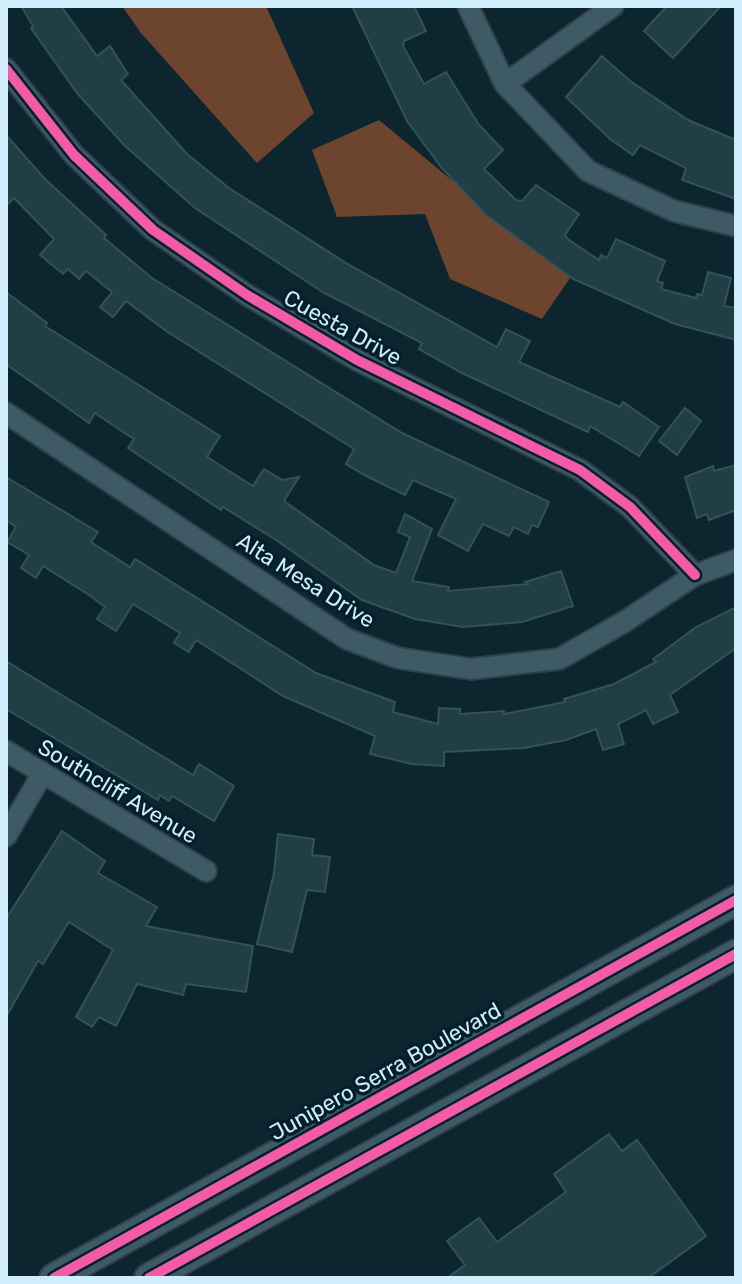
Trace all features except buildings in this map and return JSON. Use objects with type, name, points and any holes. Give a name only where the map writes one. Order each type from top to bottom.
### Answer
[{"type":"main road","name":"Junipero Serra Boulevard","points":[[54,1278],[736,900]]},
{"type":"main road","points":[[149,1278],[736,954]]},
{"type":"street","points":[[468,6],[505,84],[588,171],[674,211],[736,226]]},
{"type":"street","points":[[505,84],[613,6]]},
{"type":"street","name":"Cuesta Drive","points":[[6,69],[74,155],[153,230],[247,295],[357,360],[580,470],[630,507],[695,575]]},
{"type":"street","name":"Alta Mesa Drive","points":[[6,413],[347,639],[398,658],[471,669],[559,659],[624,622],[695,575],[736,560]]},
{"type":"street","name":"Southcliff Avenue","points":[[6,751],[206,871]]},
{"type":"street","points":[[6,836],[43,773]]},
{"type":"shaded area","points":[[122,6],[266,6],[314,113],[257,163],[141,33]]},
{"type":"shaded area","points":[[379,120],[570,278],[542,319],[450,279],[425,214],[337,217],[312,150]]},
{"type":"cycle path","points":[[6,69],[74,155],[153,230],[247,295],[357,360],[580,470],[630,507],[695,575]]},
{"type":"cycle path","points":[[54,1278],[736,900]]},
{"type":"cycle path","points":[[149,1278],[736,954]]}]
